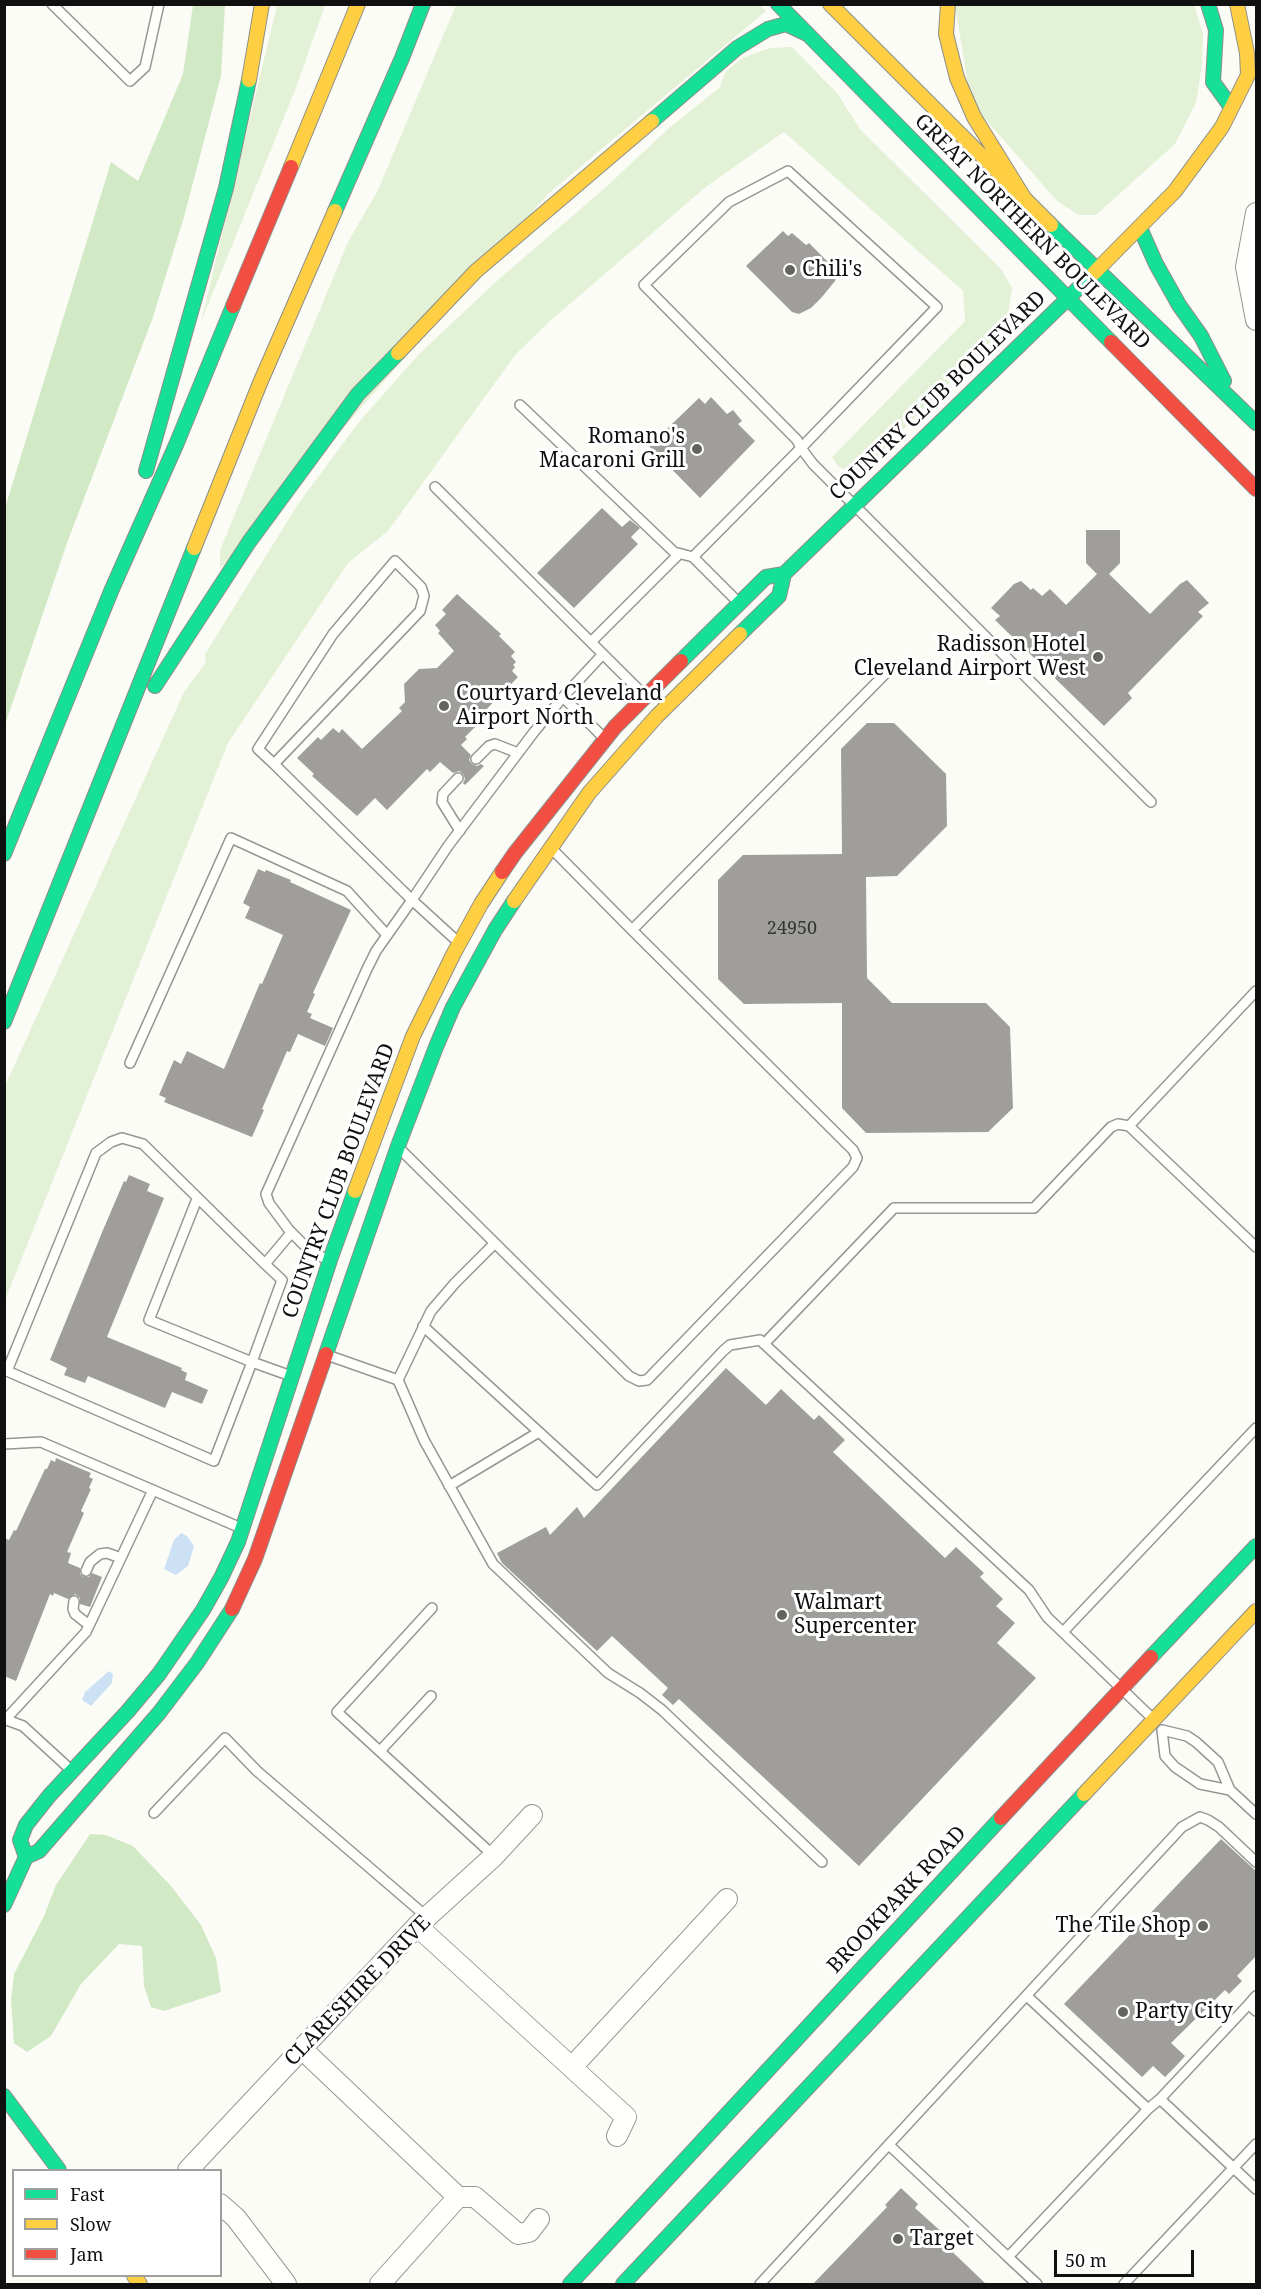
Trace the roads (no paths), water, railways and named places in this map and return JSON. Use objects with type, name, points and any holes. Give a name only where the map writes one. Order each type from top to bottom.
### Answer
[{"type":"main road","points":[[112,589],[226,188],[247,92],[262,4]]},
{"type":"main road","points":[[4,854],[112,589],[185,424],[358,4]]},
{"type":"main road","points":[[4,1022],[260,383],[402,58],[423,4]]},
{"type":"main road","name":"GREAT NORTHERN BOULEVARD","points":[[778,4],[1257,489]]},
{"type":"main road","name":"GREAT NORTHERN BOULEVARD","points":[[830,4],[1026,201],[1257,423]]},
{"type":"main road","points":[[948,4],[946,34],[957,78],[974,117],[1026,201]]},
{"type":"main road","points":[[1208,4],[1216,30],[1213,82],[1231,107]]},
{"type":"main road","name":"COUNTRY CLUB BOULEVARD","points":[[26,1857],[20,1840],[26,1825],[49,1796],[128,1711],[180,1645],[221,1578],[304,1380],[453,1007],[495,930],[589,793],[656,717],[779,596],[784,574],[1069,299],[1140,228],[1194,169],[1222,128],[1248,75],[1247,53],[1237,4]]},
{"type":"main road","points":[[116,745],[249,542],[358,394],[476,271],[737,48],[768,29],[786,24],[807,34]]},
{"type":"main road","points":[[1140,228],[1156,264],[1179,305],[1201,336],[1235,402]]},
{"type":"main road","name":"COUNTRY CLUB BOULEVARD","points":[[4,1905],[26,1857],[39,1851],[159,1713],[231,1611],[263,1537],[304,1380],[314,1351],[330,1262],[413,1036],[481,904],[515,853],[605,740],[766,577],[784,574]]},
{"type":"main road","name":"BROOKPARK ROAD","points":[[570,2284],[1122,1687],[1257,1546]]},
{"type":"main road","points":[[623,2284],[1158,1725],[1257,1611]]},
{"type":"main road","points":[[4,2096],[58,2169]]},
{"type":"street","points":[[1257,213],[1246,267],[1257,320]]},
{"type":"street","name":"CLARESHIRE DRIVE","points":[[189,2169],[422,1922],[494,1856],[532,1815]]},
{"type":"street","points":[[572,2067],[727,1899]]},
{"type":"street","points":[[422,1922],[626,2117],[617,2136]]},
{"type":"street","points":[[302,2049],[458,2197],[475,2197],[518,2234],[529,2232],[539,2219]]},
{"type":"street","points":[[380,2284],[458,2197]]},
{"type":"street","points":[[222,2206],[236,2218],[286,2284]]},
{"type":"lane","points":[[52,4],[130,81],[145,67],[159,4]]},
{"type":"lane","points":[[693,557],[801,448],[937,307],[788,171],[729,202],[644,285],[797,440],[801,448],[813,464],[1151,802]]},
{"type":"lane","points":[[520,405],[674,552],[693,557],[740,603]]},
{"type":"lane","points":[[435,487],[646,696]]},
{"type":"lane","points":[[591,642],[679,554]]},
{"type":"lane","points":[[274,764],[420,612],[424,596],[421,587],[395,561],[333,634],[258,749],[459,943]]},
{"type":"lane","points":[[330,1262],[304,1245],[291,1233],[269,1203],[266,1194],[367,969],[387,934],[518,753],[563,697],[603,654]]},
{"type":"lane","points":[[632,930],[887,672]]},
{"type":"lane","points":[[563,697],[621,756]]},
{"type":"lane","points":[[476,759],[489,746],[495,744],[518,753]]},
{"type":"lane","points":[[458,778],[443,794],[442,802],[460,831]]},
{"type":"lane","points":[[130,1063],[231,838],[347,891],[387,934]]},
{"type":"lane","points":[[398,1146],[629,1376],[639,1381],[647,1380],[853,1167],[857,1158],[853,1150],[550,847]]},
{"type":"lane","points":[[1129,1126],[1257,991]]},
{"type":"lane","points":[[764,1344],[894,1208],[1034,1208],[1111,1127],[1118,1124],[1129,1126],[1257,1247]]},
{"type":"lane","points":[[122,1138],[135,1140],[142,1144],[265,1264],[282,1280],[214,1461],[7,1371],[96,1153],[122,1138]]},
{"type":"lane","points":[[197,1199],[149,1320],[252,1362],[304,1380]]},
{"type":"lane","points":[[265,1264],[291,1233]]},
{"type":"lane","points":[[398,1380],[431,1311],[495,1243]]},
{"type":"lane","points":[[423,1326],[597,1485],[723,1351],[730,1345],[760,1340],[1029,1590],[1047,1617],[1122,1687],[1158,1725],[1187,1736],[1218,1762],[1230,1790],[1257,1814]]},
{"type":"lane","points":[[314,1351],[398,1380],[424,1440],[493,1564],[608,1673],[662,1710],[822,1862]]},
{"type":"lane","points":[[1063,1632],[1257,1428]]},
{"type":"lane","points":[[449,1486],[539,1432]]},
{"type":"lane","points":[[4,1444],[41,1442],[263,1537]]},
{"type":"lane","points":[[73,1772],[23,1726],[5,1719],[86,1632],[153,1490]]},
{"type":"lane","points":[[86,1571],[90,1562],[100,1554],[107,1553],[121,1558]]},
{"type":"lane","points":[[74,1601],[75,1614],[89,1625]]},
{"type":"lane","points":[[432,1608],[337,1712],[494,1856]]},
{"type":"lane","points":[[380,1751],[431,1696]]},
{"type":"lane","points":[[1158,1725],[1165,1755],[1175,1767],[1200,1784],[1230,1790]]},
{"type":"lane","points":[[154,1813],[225,1738],[257,1771],[422,1922]]},
{"type":"lane","points":[[760,2284],[1028,1997],[1182,1827],[1200,1817],[1219,1827],[1257,1862]]},
{"type":"lane","points":[[1008,2257],[1257,1996]]},
{"type":"lane","points":[[1028,1997],[1148,2109]]},
{"type":"lane","points":[[1249,2004],[1257,2011]]},
{"type":"lane","points":[[1160,2099],[1257,2189]]},
{"type":"lane","points":[[1124,2284],[1257,2144]]},
{"type":"lane","points":[[889,2145],[1037,2284]]},
{"type":"water","points":[[181,1533],[187,1536],[194,1546],[188,1566],[176,1575],[164,1569],[174,1540]]},
{"type":"water","points":[[109,1671],[113,1674],[112,1683],[91,1706],[82,1700],[85,1692]]},
{"type":"place","name":"Chili's","points":[[790,270]]},
{"type":"place","name":"Romano's Macaroni Grill","points":[[697,449]]},
{"type":"place","name":"Radisson Hotel Cleveland Airport West","points":[[1098,657]]},
{"type":"place","name":"Courtyard Cleveland Airport North","points":[[444,706]]},
{"type":"place","name":"Walmart Supercenter","points":[[782,1615]]},
{"type":"place","name":"The Tile Shop","points":[[1203,1926]]},
{"type":"place","name":"Party City","points":[[1123,2012]]},
{"type":"place","name":"Target","points":[[898,2239]]}]
